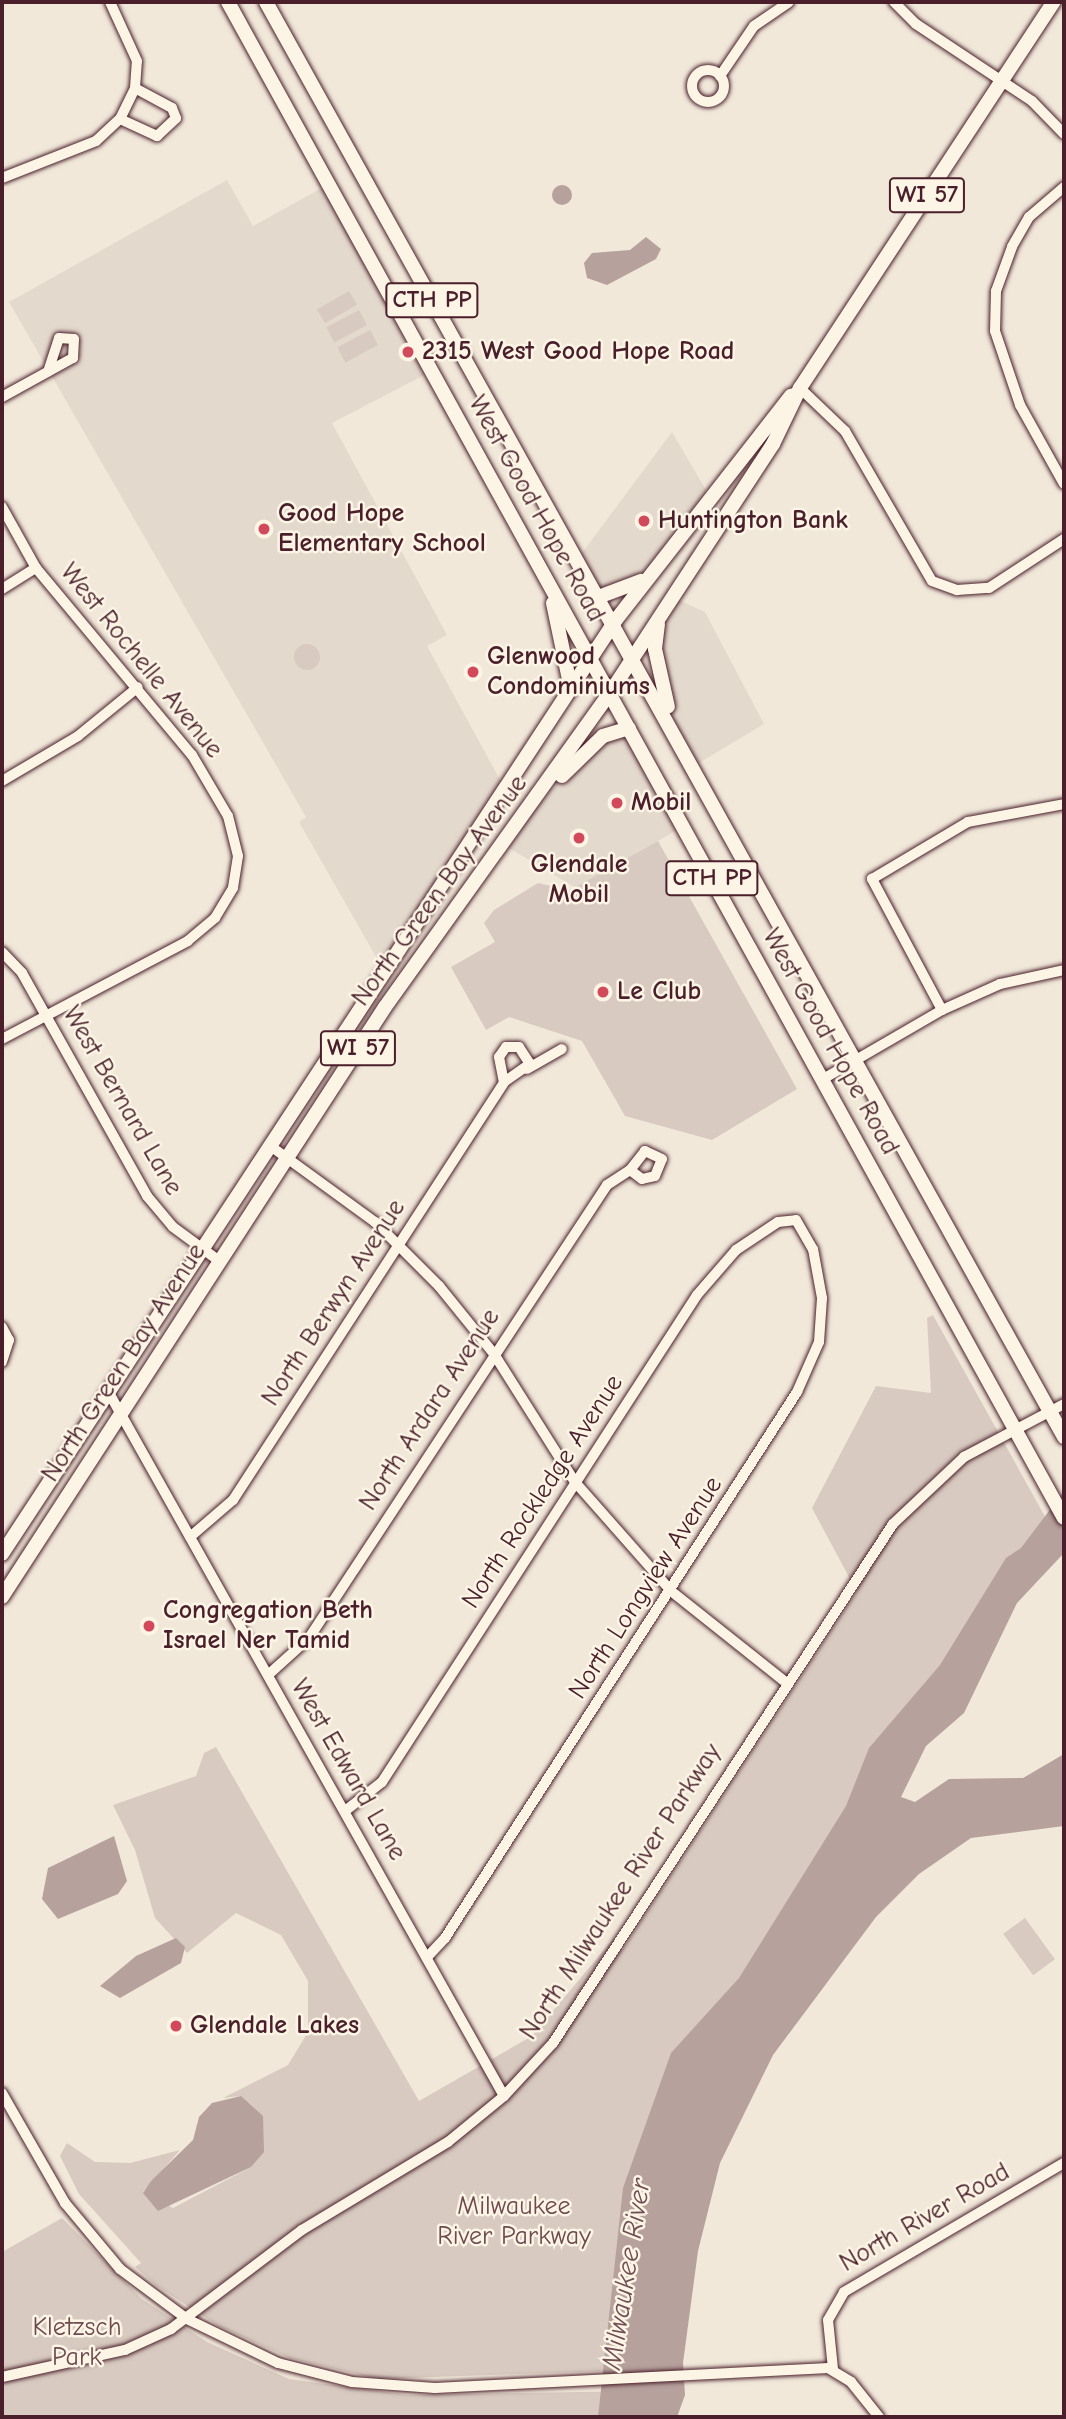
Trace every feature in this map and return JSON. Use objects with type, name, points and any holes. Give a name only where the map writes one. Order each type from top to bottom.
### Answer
[{"type":"main road","name":"West Good Hope Road","points":[[228,2],[1064,1518]]},
{"type":"main road","name":"West Good Hope Road","points":[[266,2],[634,655],[1064,1437]]},
{"type":"main road","name":"North Green Bay Avenue","points":[[2,1597],[218,1260],[385,1007],[610,693],[773,444],[800,388],[1054,2]]},
{"type":"main road","name":"North Green Bay Avenue","points":[[2,1554],[615,621],[768,419],[800,388]]},
{"type":"main road","points":[[601,596],[620,593],[651,574]]},
{"type":"main road","points":[[546,578],[570,690]]},
{"type":"main road","points":[[660,616],[655,649],[671,724]]},
{"type":"main road","points":[[523,818],[597,741],[629,728]]},
{"type":"street","points":[[2,178],[96,141],[120,119],[135,88],[137,61],[110,2]]},
{"type":"street","points":[[720,76],[754,26],[789,2]]},
{"type":"street","points":[[894,2],[1002,82],[1064,134]]},
{"type":"street","points":[[120,119],[157,136],[176,118],[172,108],[135,88]]},
{"type":"street","points":[[1064,187],[1029,217],[1012,247],[996,291],[995,331],[1015,393],[1064,484]]},
{"type":"street","points":[[2,397],[48,371]]},
{"type":"street","points":[[800,388],[845,431],[932,581],[957,590],[989,588],[1064,539]]},
{"type":"street","name":"West Rochelle Avenue","points":[[2,508],[36,568],[192,755],[228,816],[238,856],[233,888],[215,918],[188,941],[49,1020]]},
{"type":"street","points":[[2,589],[36,568]]},
{"type":"street","points":[[2,781],[78,736],[138,687]]},
{"type":"street","points":[[942,1010],[872,879],[968,822],[1064,804]]},
{"type":"street","name":"West Bernard Lane","points":[[2,951],[49,1020],[147,1196],[218,1260]]},
{"type":"street","points":[[823,1079],[942,1010],[1000,984],[1064,970]]},
{"type":"street","points":[[2,1039],[49,1020]]},
{"type":"street","points":[[504,1082],[499,1056],[506,1047],[523,1051],[527,1069]]},
{"type":"street","name":"North Berwyn Avenue","points":[[190,1537],[233,1500],[504,1082],[562,1049]]},
{"type":"street","points":[[269,1145],[398,1244],[494,1354],[575,1482],[671,1591],[784,1681]]},
{"type":"street","name":"North Ardara Avenue","points":[[268,1675],[309,1638],[593,1203],[629,1170]]},
{"type":"street","name":"North Rockledge Avenue","points":[[345,1811],[382,1782],[575,1482],[716,1270],[766,1229],[796,1220]]},
{"type":"street","name":"North Longview Avenue","points":[[427,1957],[445,1938],[783,1419],[818,1342],[820,1279],[813,1249],[796,1220]]},
{"type":"street","points":[[2,1327],[9,1340],[2,1362]]},
{"type":"street","name":"West Edward Lane","points":[[109,1393],[504,2096]]},
{"type":"street","name":"North Milwaukee River Parkway","points":[[2,2377],[125,2350],[187,2319],[302,2230],[448,2142],[504,2096],[553,2043],[784,1681],[870,1554],[914,1501],[964,1457],[1064,1404]]},
{"type":"street","points":[[2,2092],[86,2232],[120,2269],[187,2319],[278,2363],[352,2382],[435,2388],[695,2379],[834,2369],[879,2417]]},
{"type":"street","name":"North River Road","points":[[834,2369],[828,2320],[844,2292],[1064,2163]]},
{"type":"shaded area","name":"Good Hope Elementary School","points":[[227,180],[253,226],[329,184],[432,371],[332,423],[447,635],[427,646],[505,789],[383,969],[299,822],[306,817],[9,302]]},
{"type":"shaded area","points":[[672,432],[710,497],[651,574],[601,596],[579,557]]},
{"type":"shaded area","points":[[672,597],[705,612],[764,724],[694,766],[672,724],[655,649]]},
{"type":"shaded area","points":[[629,728],[684,826],[576,888],[504,845],[581,755]]},
{"type":"green space","points":[[349,291],[357,305],[325,323],[317,310]]},
{"type":"green space","points":[[359,310],[367,325],[334,342],[326,327]]},
{"type":"green space","points":[[370,330],[378,345],[345,362],[337,347]]},
{"type":"green space","points":[[307,644],[316,648],[320,657],[316,666],[307,670],[298,666],[294,657],[298,648]]},
{"type":"green space","name":"Le Club","points":[[658,841],[797,1089],[712,1140],[625,1116],[582,1041],[509,1017],[486,1030],[451,967],[495,942],[484,923],[494,910],[538,883],[551,886],[558,897]]},
{"type":"green space","name":"Milwaukee River Parkway","points":[[933,1315],[1057,1538],[929,1721],[606,2371],[378,2379],[290,2358],[219,2326],[157,2286],[135,2267],[141,2263],[79,2194],[60,2156],[67,2143],[95,2162],[130,2163],[180,2150],[143,2192],[173,2208],[251,2167],[241,2096],[223,2098],[288,2065],[308,2032],[308,1981],[281,1935],[236,1913],[187,1953],[155,1918],[135,1850],[113,1805],[196,1776],[204,1753],[216,1747],[419,2101],[532,2036],[614,1938],[622,1951],[857,1592],[812,1508],[876,1386],[931,1393],[927,1318]]},
{"type":"green space","points":[[1025,1918],[1055,1959],[1033,1975],[1003,1934]]},
{"type":"green space","name":"Kletzsch Park","points":[[62,2218],[142,2299],[207,2342],[289,2379],[408,2395],[642,2391],[639,2417],[2,2417],[2,2252]]},
{"type":"water","points":[[558,185],[566,185],[572,195],[566,205],[558,205],[552,199],[552,191]]},
{"type":"water","points":[[646,237],[661,249],[656,259],[607,285],[587,278],[584,263],[592,253],[630,250]]},
{"type":"water","name":"Milwaukee River","points":[[1064,1491],[1064,1553],[1017,1603],[964,1713],[926,1746],[901,1797],[915,1802],[949,1779],[1023,1778],[1064,1754],[1064,1826],[971,1838],[919,1874],[876,1917],[773,2055],[720,2163],[698,2251],[683,2363],[685,2395],[677,2417],[598,2417],[623,2188],[671,2053],[739,1978],[846,1806],[869,1748],[940,1665],[1006,1558],[1021,1548]]},
{"type":"water","points":[[114,1836],[127,1881],[118,1894],[58,1919],[42,1899],[48,1868]]},
{"type":"water","points":[[176,1938],[185,1947],[181,1963],[120,1998],[100,1986],[136,1956]]},
{"type":"water","points":[[241,2096],[263,2116],[264,2152],[251,2167],[158,2211],[143,2193],[151,2181],[193,2140],[199,2117],[212,2103]]},
{"type":"place","name":"2315 West Good Hope Road","points":[[408,352]]},
{"type":"place","name":"Huntington Bank","points":[[644,521]]},
{"type":"place","name":"Good Hope Elementary School","points":[[264,529]]},
{"type":"place","name":"Glenwood Condominiums","points":[[473,672]]},
{"type":"place","name":"Mobil","points":[[617,803]]},
{"type":"place","name":"Glendale Mobil","points":[[579,838]]},
{"type":"place","name":"Le Club","points":[[603,992]]},
{"type":"place","name":"Congregation Beth Israel Ner Tamid","points":[[149,1626]]},
{"type":"place","name":"Glendale Lakes","points":[[176,2026]]}]
